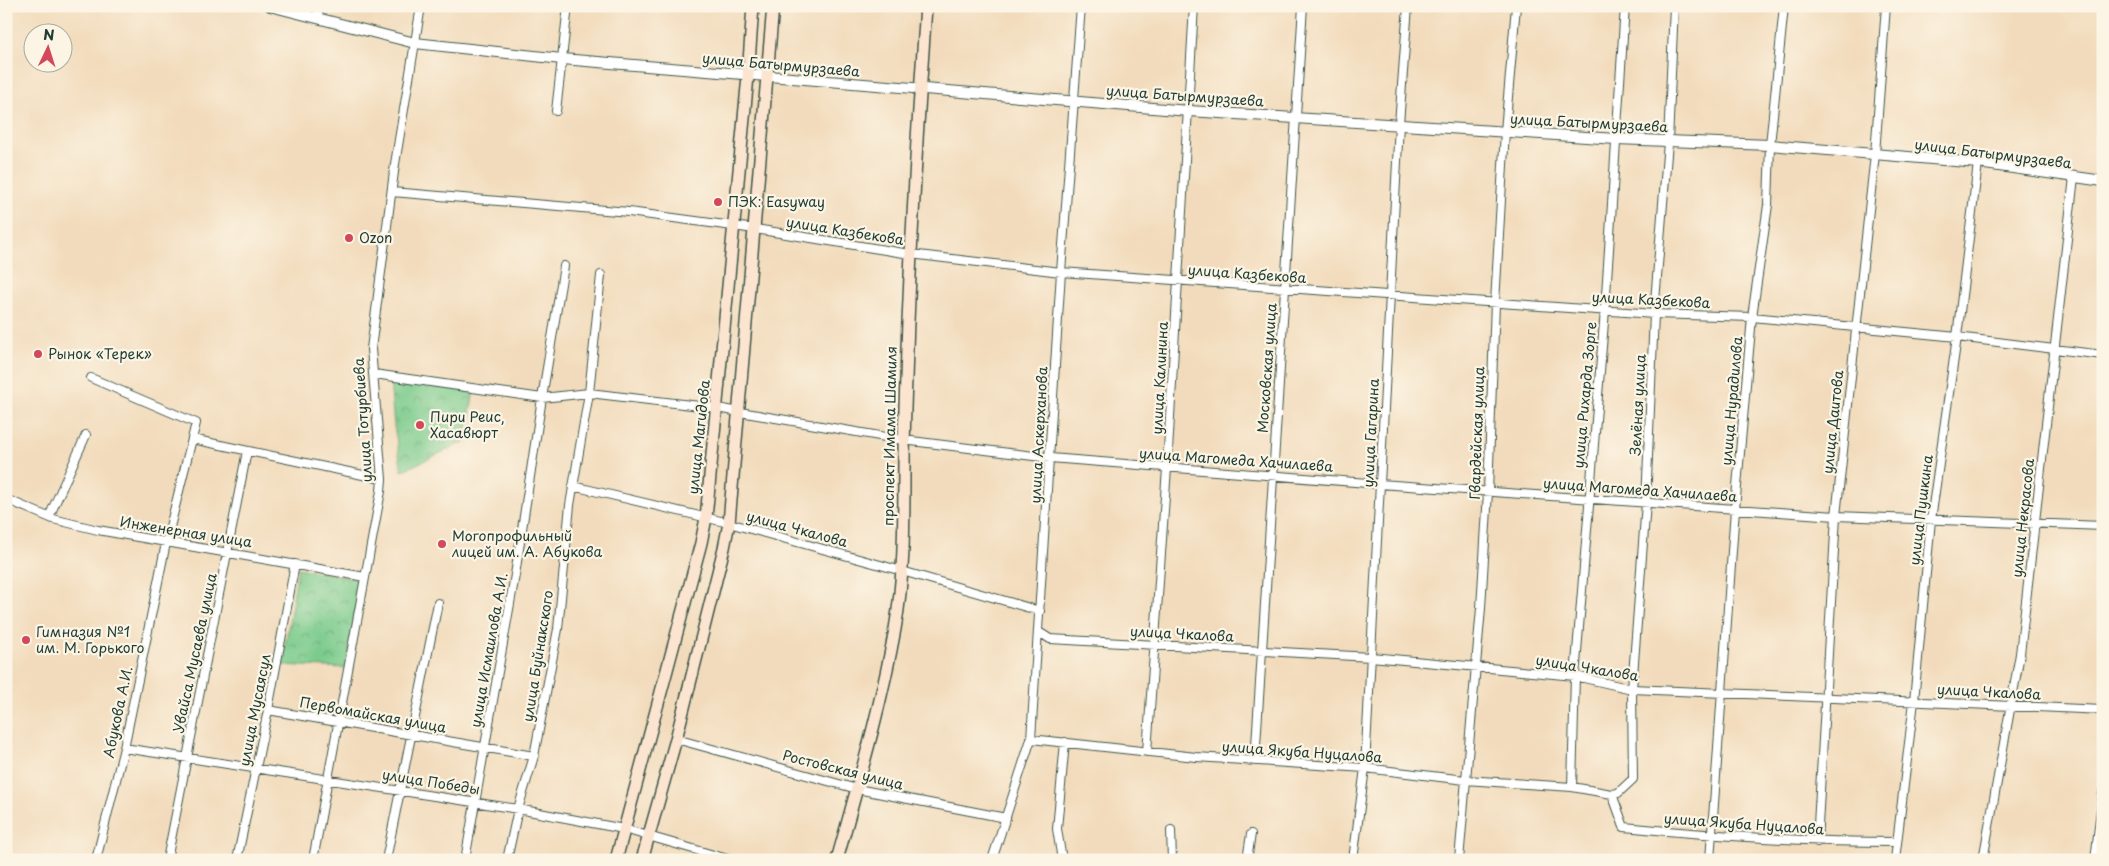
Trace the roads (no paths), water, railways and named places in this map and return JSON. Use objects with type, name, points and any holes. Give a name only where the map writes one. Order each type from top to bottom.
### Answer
[{"type":"main road","name":"улица Магидова","points":[[616,860],[701,543],[706,518],[753,6]]},
{"type":"main road","points":[[642,860],[676,739],[724,548],[728,524],[773,6]]},
{"type":"main road","name":"проспект Имама Шамиля","points":[[836,860],[857,789],[895,629],[902,571],[910,254],[926,6]]},
{"type":"street","name":"улица Батырмурзаева","points":[[270,6],[415,43],[562,60],[1189,111],[1616,140],[1770,145],[1978,163],[2103,181]]},
{"type":"street","points":[[317,18],[319,6]]},
{"type":"street","name":"улица Тотурбиева","points":[[313,860],[382,479],[371,349],[392,192],[421,6]]},
{"type":"street","points":[[556,110],[568,6]]},
{"type":"street","name":"улица Аскерханова","points":[[992,860],[1031,739],[1061,272],[1081,6]]},
{"type":"street","name":"улица Калинина","points":[[1147,752],[1167,468],[1194,6]]},
{"type":"street","name":"Московская улица","points":[[1255,761],[1303,6]]},
{"type":"street","name":"улица Гагарина","points":[[1353,860],[1365,768],[1399,124],[1408,6]]},
{"type":"street","name":"Гвардейская улица","points":[[1459,860],[1476,667],[1488,492],[1494,303],[1505,131],[1516,6]]},
{"type":"street","name":"улица Рихарда Зорге","points":[[1572,787],[1575,676],[1605,310],[1625,6]]},
{"type":"street","name":"Зелёная улица","points":[[1612,794],[1618,793],[1632,780],[1632,689],[1646,503],[1654,314],[1668,142],[1674,6]]},
{"type":"street","name":"улица Нурадилова","points":[[1710,860],[1735,509],[1752,317],[1768,205],[1770,145],[1784,6]]},
{"type":"street","name":"улица Даитова","points":[[1818,842],[1836,516],[1875,154],[1886,6]]},
{"type":"street","name":"улица Пушкина","points":[[1895,860],[1914,702],[1931,520],[1957,337],[1978,163]]},
{"type":"street","name":"улица Некрасова","points":[[1983,860],[2012,706],[2036,524],[2053,349],[2074,177]]},
{"type":"street","name":"улица Казбекова","points":[[392,192],[629,212],[755,229],[910,254],[1061,272],[1178,282],[1654,314],[1752,317],[1957,337],[2103,354]]},
{"type":"street","name":"улица Исмаилова А.И.","points":[[465,860],[516,575],[564,266]]},
{"type":"street","name":"улица Буйнакского","points":[[507,860],[518,809],[534,756],[558,629],[570,504],[589,393],[601,275]]},
{"type":"street","name":"улица Магомеда Хачилаева","points":[[374,374],[542,398],[589,393],[717,408],[904,440],[1050,458],[1488,492],[1836,516],[2103,526]]},
{"type":"street","name":"Абукова А.И.","points":[[91,378],[196,423],[166,544],[124,748],[96,860]]},
{"type":"street","points":[[49,517],[86,435]]},
{"type":"street","points":[[192,439],[382,479]]},
{"type":"street","name":"Увайса Мусаева улица","points":[[167,860],[248,451]]},
{"type":"street","name":"улица Чкалова","points":[[573,486],[706,518],[902,571],[1040,611]]},
{"type":"street","name":"Инженерная улица","points":[[6,499],[49,517],[98,530],[166,544],[229,552],[365,576]]},
{"type":"street","name":"улица Мусаясул","points":[[237,860],[268,710],[295,564]]},
{"type":"street","points":[[386,860],[413,735],[438,603]]},
{"type":"street","name":"улица Чкалова","points":[[1039,632],[1050,638],[1371,657],[1575,676],[1632,689],[2103,710]]},
{"type":"street","name":"Первомайская улица","points":[[268,710],[534,756]]},
{"type":"street","name":"Ростовская улица","points":[[676,739],[857,789],[1006,818]]},
{"type":"street","name":"улица Якуба Нуцалова","points":[[1031,739],[1147,752],[1365,768],[1466,780],[1572,787],[1612,794],[1624,828],[1712,836],[1818,842],[1898,842]]},
{"type":"street","points":[[1062,860],[1057,828],[1065,742]]},
{"type":"street","name":"улица Победы","points":[[124,748],[518,809],[624,830],[731,860]]},
{"type":"street","points":[[2095,860],[2103,792]]},
{"type":"street","points":[[1171,830],[1172,860]]},
{"type":"street","points":[[1247,860],[1251,834]]},
{"type":"place","name":"ПЭК: Easyway","points":[[718,202]]},
{"type":"place","name":"Ozon","points":[[349,238]]},
{"type":"place","name":"Рынок «Терек»","points":[[38,354]]},
{"type":"place","name":"Пири Реис, Хасавюрт","points":[[420,425]]},
{"type":"place","name":"Могопрофильный лицей им. А. Абукова","points":[[442,544]]},
{"type":"place","name":"Гимназия №1 им. М. Горького","points":[[26,640]]}]
